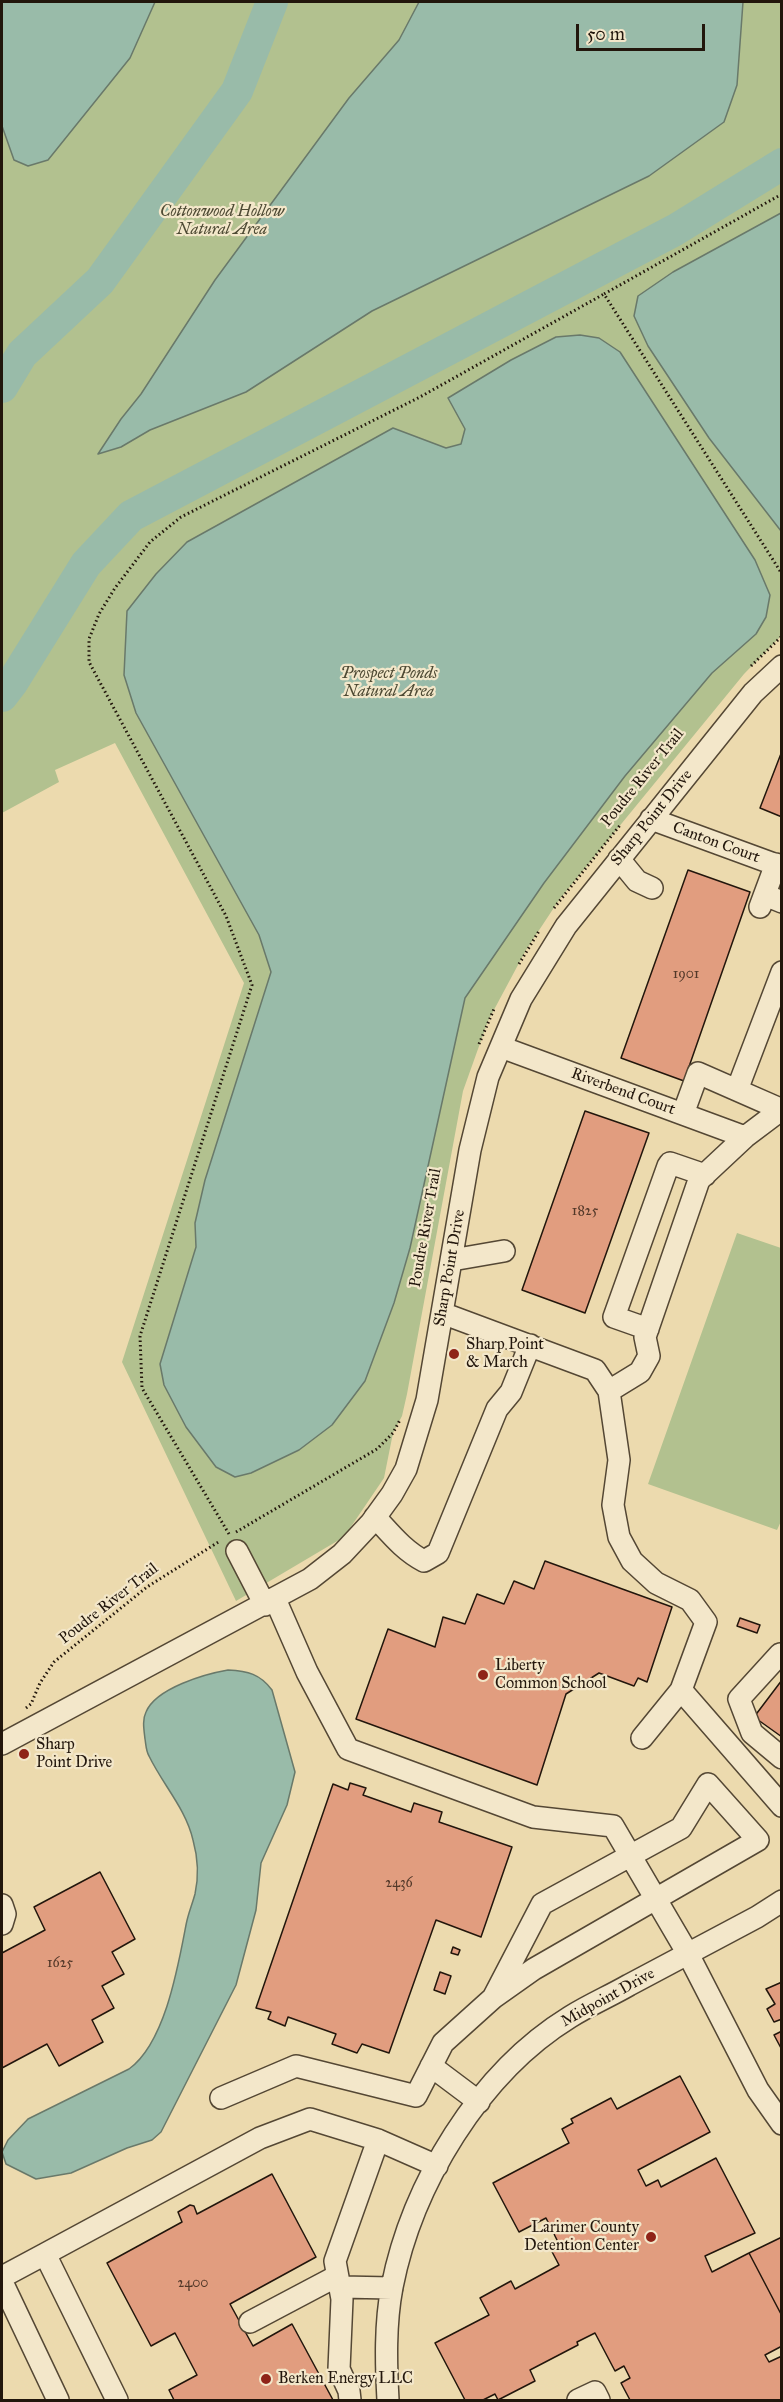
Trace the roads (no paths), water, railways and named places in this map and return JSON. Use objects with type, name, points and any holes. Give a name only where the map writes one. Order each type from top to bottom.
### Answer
[{"type":"street","name":"Sharp Point Drive","points":[[2,1744],[310,1580],[342,1554],[392,1494],[406,1469],[427,1400],[470,1150],[488,1077],[521,999],[566,926],[753,693],[782,666]]},
{"type":"street","name":"Canton Court","points":[[651,819],[779,866]]},
{"type":"street","points":[[619,859],[637,881],[652,888]]},
{"type":"street","points":[[769,901],[779,866]]},
{"type":"street","points":[[737,1090],[782,972]]},
{"type":"street","name":"Riverbend Court","points":[[501,1047],[745,1137]]},
{"type":"street","points":[[609,1391],[640,1372],[649,1356],[645,1337],[699,1180],[745,1137],[781,1109],[698,1073],[683,1114]]},
{"type":"street","points":[[648,1329],[614,1317],[668,1166],[670,1163],[705,1175]]},
{"type":"street","points":[[452,1260],[504,1251]]},
{"type":"street","points":[[442,1313],[595,1370],[609,1391],[618,1460],[613,1505],[619,1537],[632,1560],[656,1583],[690,1600],[706,1622],[681,1690],[642,1738]]},
{"type":"street","points":[[375,1517],[416,1557],[424,1561],[438,1553],[497,1409],[511,1392],[530,1345]]},
{"type":"street","points":[[233,1543],[270,1602],[348,1749],[533,1817],[613,1826],[688,1954],[758,2090],[782,2124]]},
{"type":"street","points":[[782,1655],[780,1654],[739,1699],[752,1733],[782,1758]]},
{"type":"street","points":[[681,1690],[782,1806]]},
{"type":"street","points":[[221,2098],[296,2066],[416,2097],[443,2043],[493,1998],[534,1969],[758,1839],[708,1784],[681,1828],[542,1904],[493,1998]]},
{"type":"street","name":"Midpoint Drive","points":[[388,2400],[387,2336],[392,2288],[414,2215],[446,2149],[479,2102],[514,2063],[569,2018],[758,1917],[782,1901]]},
{"type":"street","points":[[2,1905],[5,1914],[2,1924]]},
{"type":"street","points":[[431,2066],[479,2102]]},
{"type":"street","points":[[2,2277],[260,2138],[310,2119],[378,2140],[437,2166]]},
{"type":"street","points":[[350,2400],[349,2391],[339,2369],[342,2300],[335,2261],[378,2140]]},
{"type":"street","points":[[45,2254],[117,2400]]},
{"type":"street","points":[[2,2282],[53,2399]]},
{"type":"street","points":[[250,2322],[339,2282],[392,2288]]},
{"type":"street","points":[[578,2400],[594,2392],[599,2400]]},
{"type":"waterway","points":[[2,387],[22,354],[100,281],[237,91],[272,2]]},
{"type":"waterway","points":[[2,696],[86,564],[131,516],[675,230],[782,164]]},
{"type":"place","name":"Sharp Point & March","points":[[454,1354]]},
{"type":"place","name":"Liberty Common School","points":[[483,1675]]},
{"type":"place","name":"Sharp Point Drive","points":[[24,1754]]},
{"type":"place","name":"Larimer County Detention Center","points":[[651,2237]]},
{"type":"place","name":"Berken Energy LLC","points":[[266,2379]]},
{"type":"park label","name":"Cottonwood Hollow Natural Area","points":[[222,221]]},
{"type":"park label","name":"Prospect Ponds Natural Area","points":[[389,683]]}]
